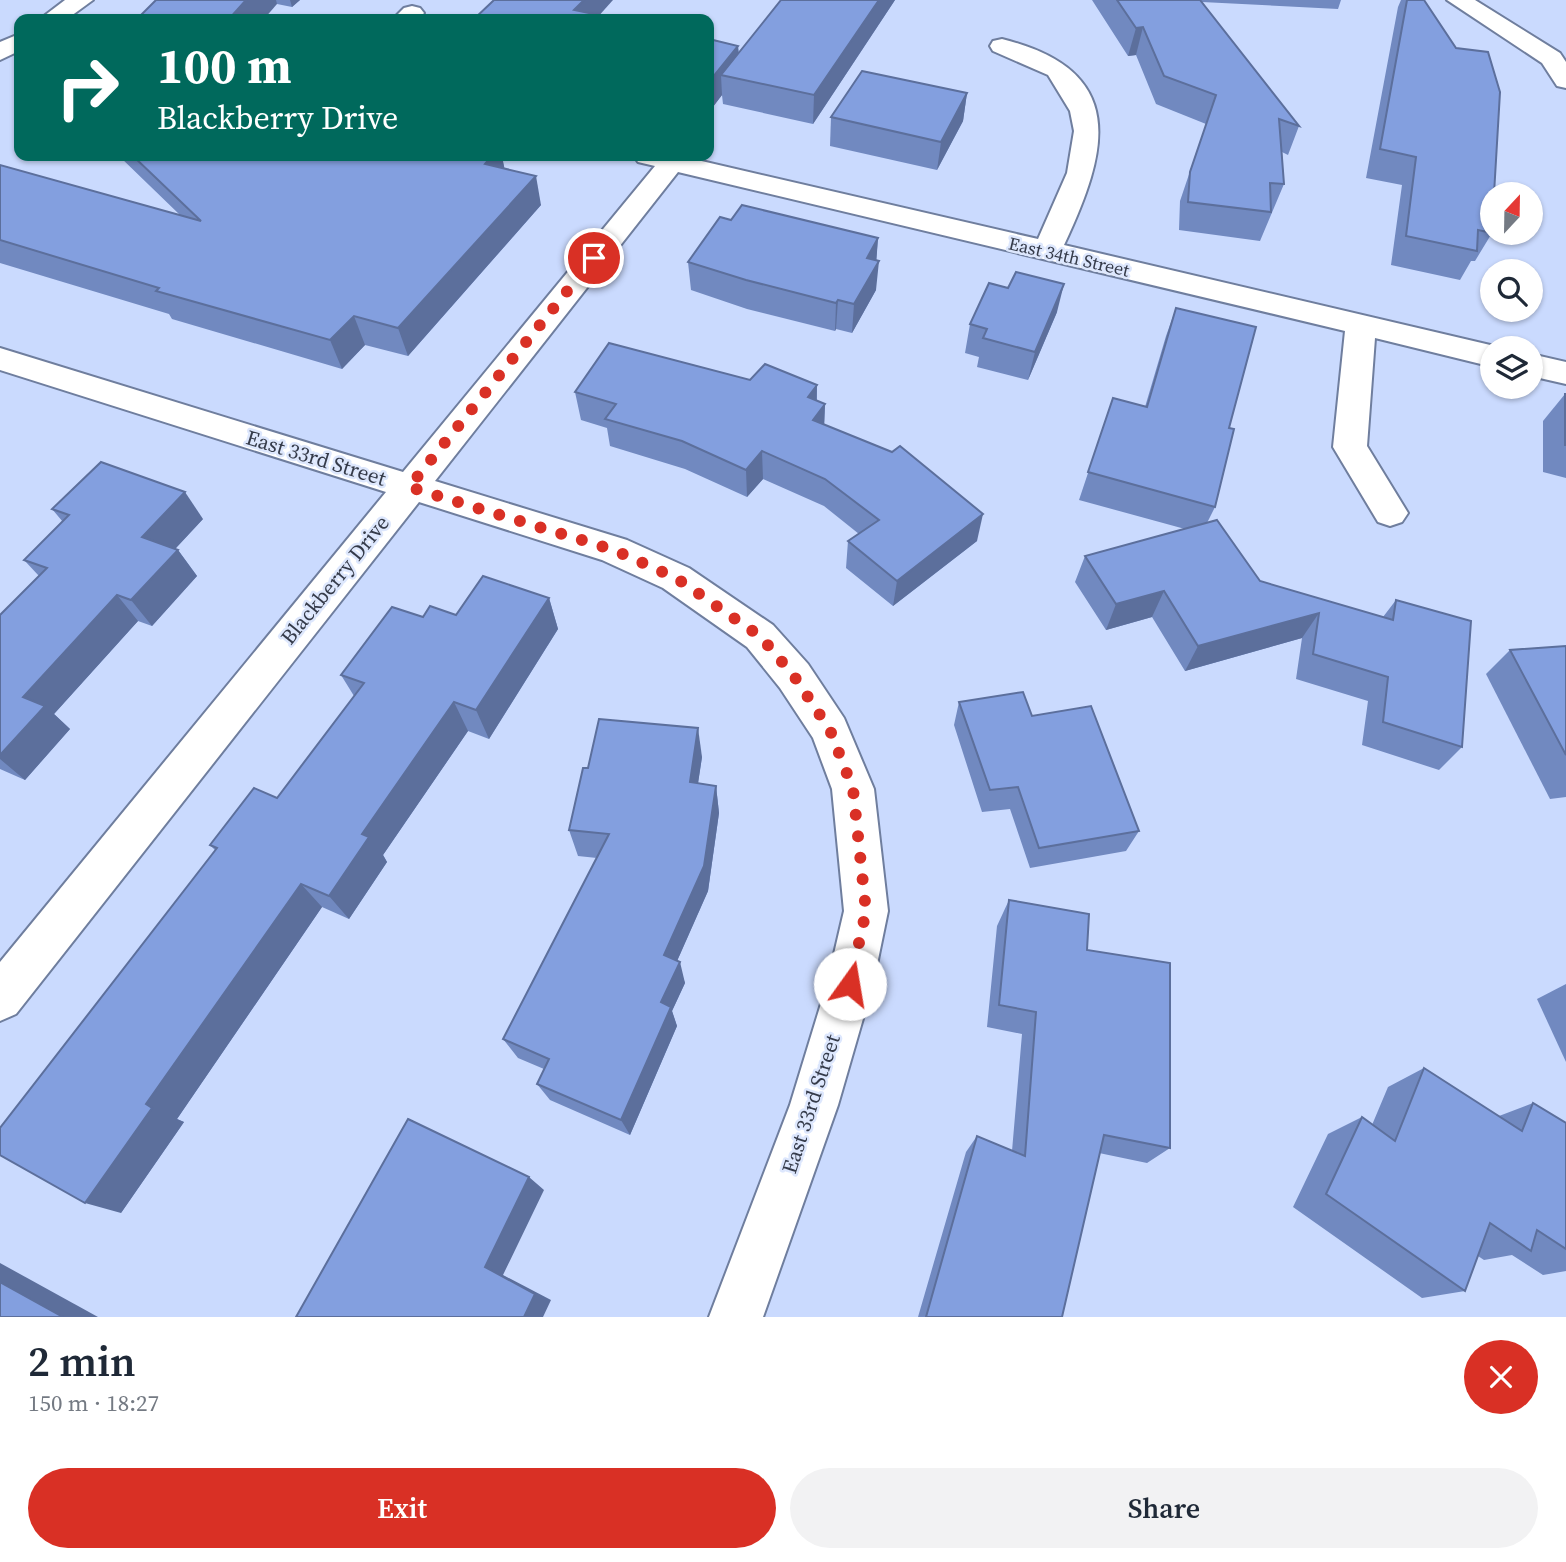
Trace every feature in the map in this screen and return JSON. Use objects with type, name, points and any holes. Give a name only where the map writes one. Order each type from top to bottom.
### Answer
[{"type":"street","points":[[60,14],[81,0]]},
{"type":"street","points":[[1459,0],[1551,58],[1566,80]]},
{"type":"street","points":[[1002,46],[1059,70],[1077,97],[1086,123],[1088,141],[1078,182],[1045,252]]},
{"type":"street","name":"Blackberry Drive","points":[[0,998],[409,487],[657,161]]},
{"type":"street","name":"East 34th Street","points":[[667,161],[1480,353]]},
{"type":"street","points":[[1361,325],[1350,447],[1390,513]]},
{"type":"street","name":"East 33rd Street","points":[[0,359],[614,550],[676,578],[760,636],[794,676],[830,730],[853,789],[866,911],[850,984],[814,1105],[736,1317]]},
{"type":"street","points":[[1543,368],[1566,373]]},
{"type":"building","points":[[156,0],[246,0],[233,14],[142,14]]},
{"type":"building","points":[[494,0],[584,0],[574,10],[594,14],[479,14]]},
{"type":"building","points":[[781,0],[879,0],[814,95],[721,75]]},
{"type":"building","points":[[1117,0],[1200,0],[1299,126],[1279,119],[1284,184],[1270,183],[1271,212],[1188,202],[1190,172],[1216,95],[1164,76],[1143,27],[1136,28]]},
{"type":"building","points":[[1407,0],[1424,0],[1456,48],[1488,52],[1500,92],[1495,182],[1480,182],[1480,230],[1477,251],[1406,236],[1416,157],[1380,149]]},
{"type":"building","points":[[714,40],[738,46],[714,76]]},
{"type":"building","points":[[862,71],[967,93],[941,142],[831,117]]},
{"type":"building","points":[[138,161],[488,161],[485,164],[536,176],[398,328],[354,316],[330,340],[156,291],[159,288],[0,240],[0,165],[201,221]]},
{"type":"building","points":[[742,205],[878,238],[867,258],[879,261],[854,304],[838,300],[836,303],[688,262],[720,217],[731,220]]},
{"type":"building","points":[[1016,272],[1064,284],[1035,352],[983,338],[987,329],[970,324],[989,283],[1008,288]]},
{"type":"building","points":[[1176,308],[1256,327],[1229,428],[1234,429],[1215,507],[1088,472],[1113,398],[1147,407]]},
{"type":"building","points":[[609,343],[750,380],[765,364],[817,385],[808,397],[825,404],[813,420],[892,452],[900,446],[983,514],[897,581],[848,541],[879,520],[825,479],[762,451],[746,470],[682,441],[605,419],[616,404],[575,392]]},
{"type":"building","points":[[1566,394],[1566,445],[1565,445]]},
{"type":"building","points":[[101,462],[185,492],[142,537],[178,550],[131,600],[117,595],[23,697],[45,706],[0,755],[0,615],[47,568],[24,560],[69,515],[52,509]]},
{"type":"building","points":[[1217,520],[1260,581],[1393,620],[1396,600],[1471,621],[1462,747],[1383,722],[1388,677],[1313,654],[1319,613],[1198,646],[1164,591],[1116,604],[1085,556]]},
{"type":"building","points":[[483,576],[549,598],[476,710],[454,702],[362,834],[369,837],[329,896],[301,884],[146,1104],[152,1108],[85,1203],[0,1155],[0,1128],[217,848],[210,845],[254,788],[277,798],[364,683],[341,675],[392,607],[423,617],[430,606],[456,615]]},
{"type":"building","points":[[1566,646],[1566,755],[1510,650]]},
{"type":"building","points":[[1023,692],[1032,716],[1091,706],[1139,831],[1039,848],[1018,787],[990,790],[959,702]]},
{"type":"building","points":[[599,719],[698,728],[690,782],[716,786],[704,866],[664,955],[680,962],[661,1002],[671,1007],[621,1120],[537,1084],[549,1059],[503,1039],[609,834],[569,830],[583,768],[588,768]]},
{"type":"building","points":[[1009,900],[1089,914],[1087,950],[1170,963],[1170,1148],[1104,1135],[1062,1317],[926,1317],[977,1136],[1025,1156],[1036,1012],[999,1005]]},
{"type":"building","points":[[1424,1068],[1522,1131],[1533,1103],[1566,1123],[1566,1249],[1537,1230],[1531,1251],[1490,1223],[1465,1291],[1326,1194],[1362,1117],[1395,1141]]},
{"type":"building","points":[[408,1119],[529,1177],[485,1267],[535,1294],[524,1317],[296,1317]]},
{"type":"building","points":[[0,1282],[63,1317],[0,1317]]},
{"type":"route","points":[[594,258],[409,487],[547,527],[614,550],[676,578],[760,636],[794,676],[830,730],[853,789],[866,911],[850,984]]}]
